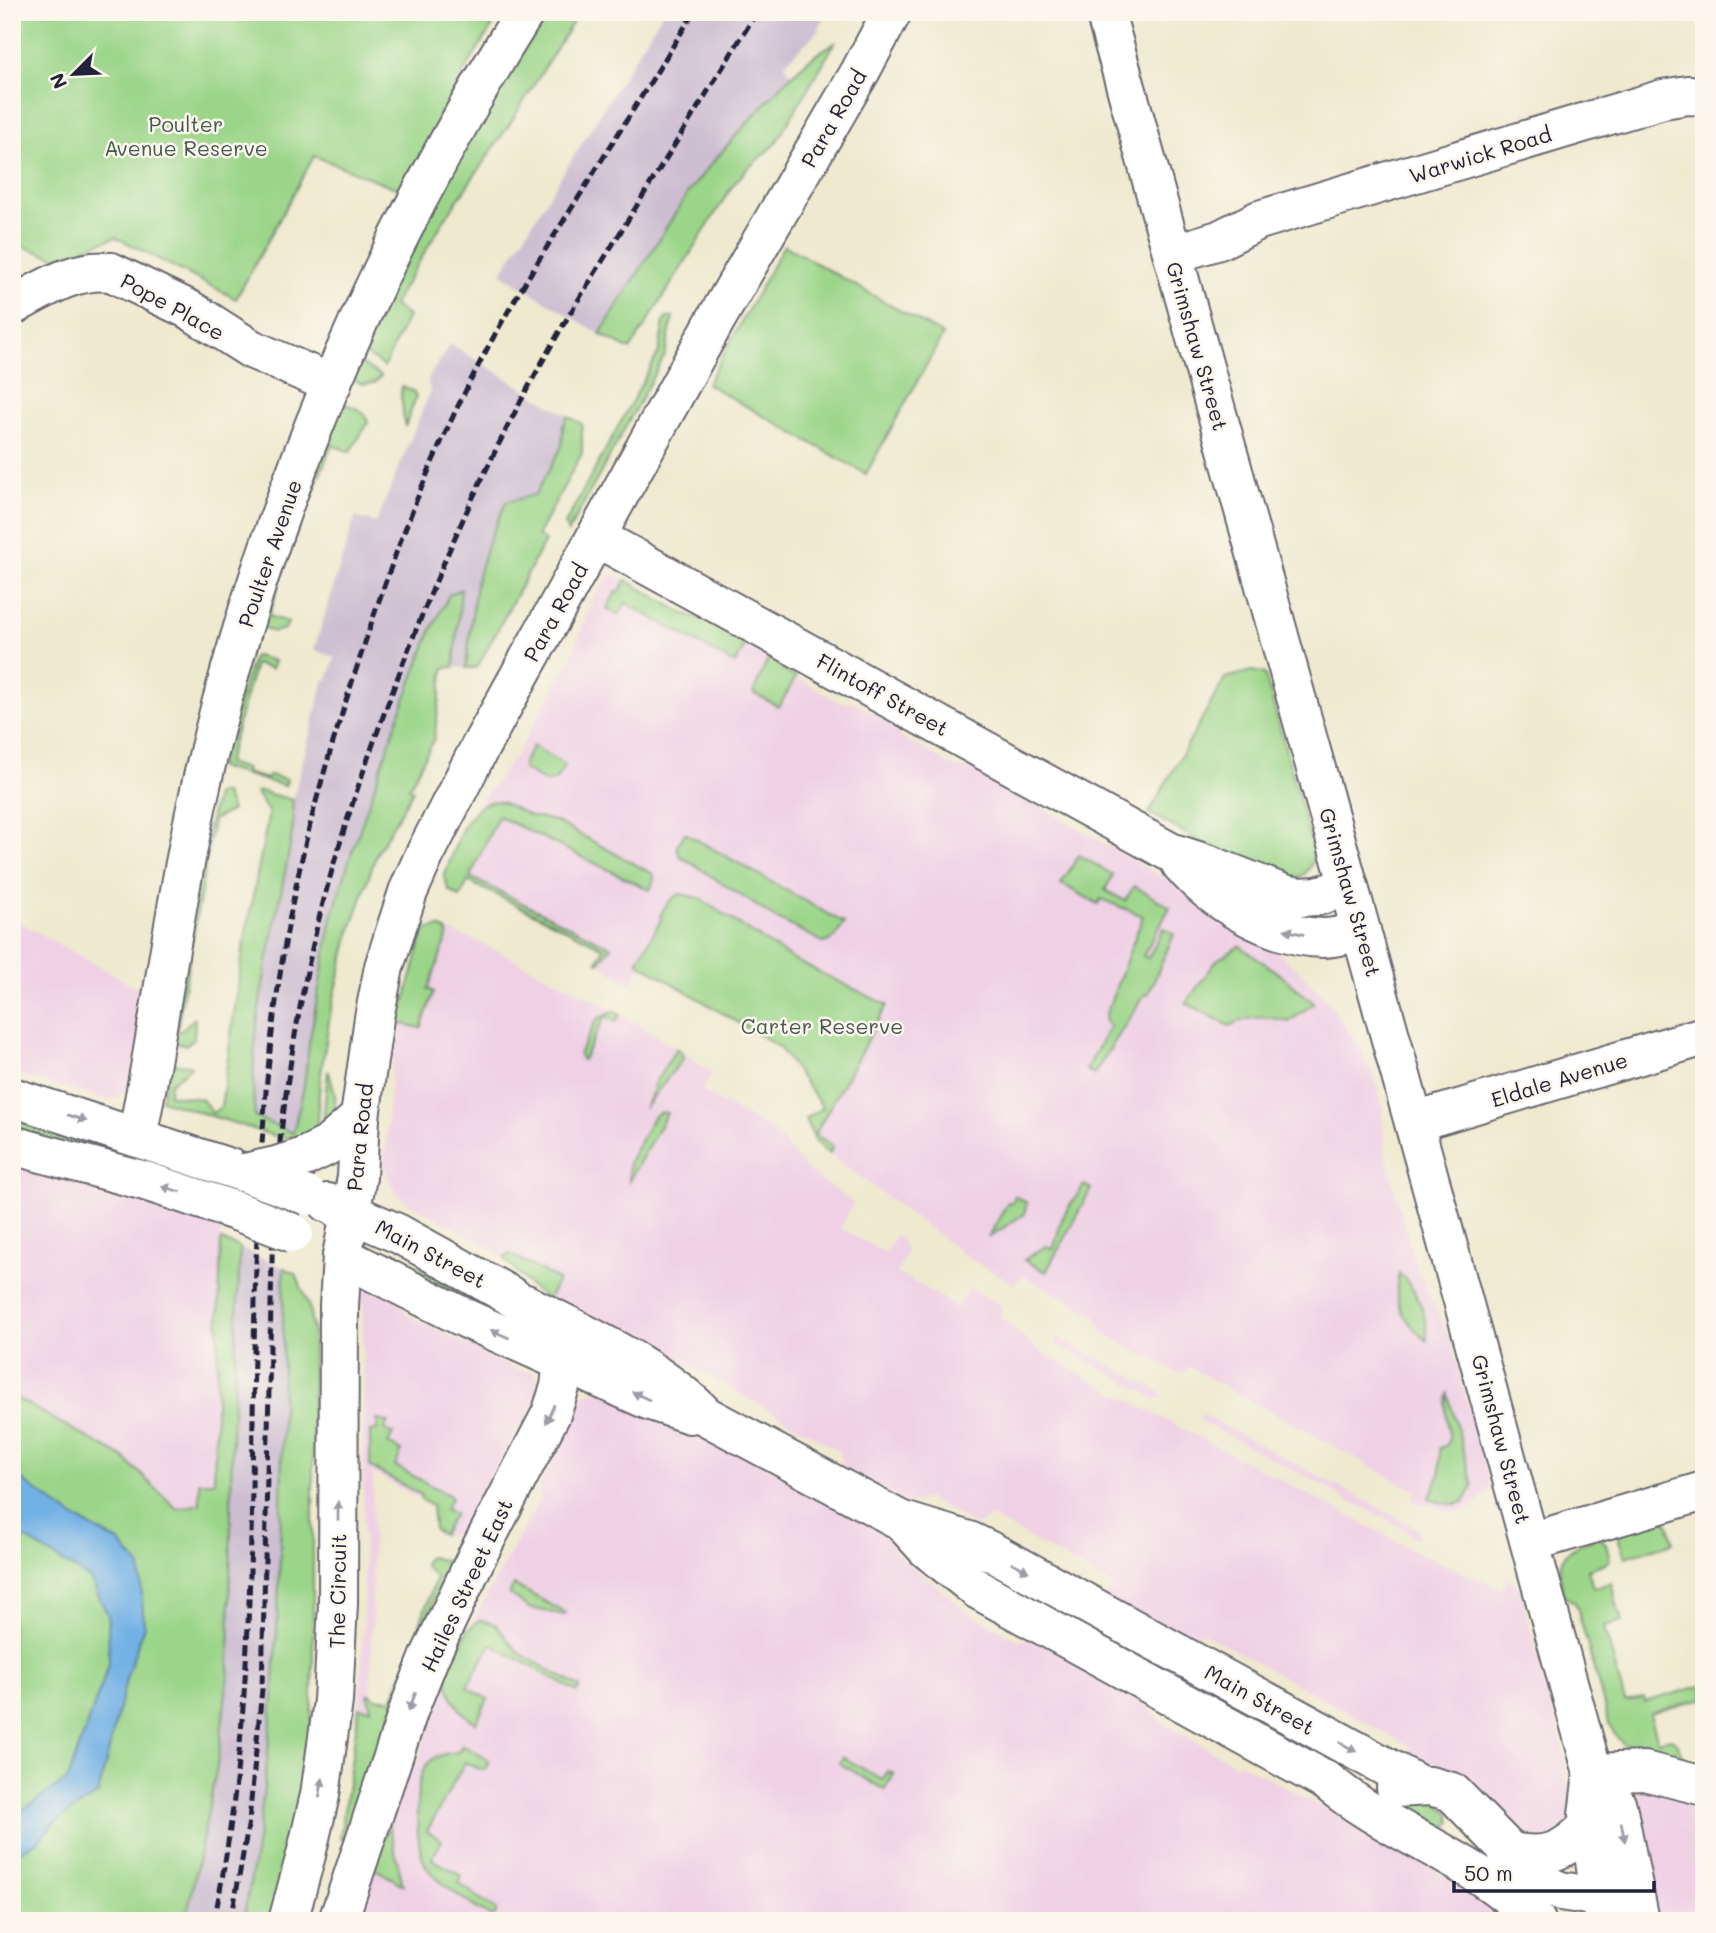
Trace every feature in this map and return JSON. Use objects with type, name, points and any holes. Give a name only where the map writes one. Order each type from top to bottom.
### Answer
[{"type":"street","name":"Poulter Avenue","points":[[137,1137],[185,863],[212,742],[264,562],[331,384],[384,267],[434,168],[526,12]]},
{"type":"street","name":"Para Road","points":[[342,1256],[359,1162],[360,1117],[374,1018],[384,967],[408,892],[458,789],[596,537],[715,321],[892,12]]},
{"type":"street","name":"Grimshaw Street","points":[[1105,12],[1531,1542],[1593,1773],[1588,1804],[1589,1825],[1620,1910]]},
{"type":"street","name":"Warwick Road","points":[[1171,246],[1214,225],[1259,220],[1663,99],[1688,95],[1704,96]]},
{"type":"street","name":"Pope Place","points":[[12,306],[75,274],[111,272],[190,310],[251,349],[331,384]]},
{"type":"street","name":"Flintoff Street","points":[[596,537],[1170,852],[1284,894],[1300,897],[1349,887]]},
{"type":"street","name":"Flintoff Street","points":[[1170,852],[1204,889],[1255,919],[1313,937],[1331,937],[1361,931]]},
{"type":"street","name":"Eldale Avenue","points":[[1415,1122],[1704,1036]]},
{"type":"street","name":"Main Street","points":[[12,1097],[245,1172],[350,1211],[399,1234],[655,1373],[706,1416]]},
{"type":"street","points":[[245,1172],[276,1166],[327,1146],[360,1117]]},
{"type":"street","name":"Main Street","points":[[12,1145],[145,1181],[293,1233],[467,1319],[667,1407],[706,1416],[918,1525],[961,1551],[1043,1625],[1328,1782],[1354,1802],[1471,1870],[1536,1921]]},
{"type":"street","name":"The Circuit","points":[[288,1921],[303,1866],[328,1745],[336,1650],[339,1306],[342,1256]]},
{"type":"street","points":[[509,1295],[531,1310],[552,1332],[563,1361]]},
{"type":"street","name":"Hailes Street East","points":[[347,1897],[409,1709],[430,1656],[477,1556],[551,1414],[560,1387],[563,1361]]},
{"type":"street","points":[[1531,1542],[1704,1492]]},
{"type":"street","name":"Main Street","points":[[918,1525],[969,1541],[992,1552],[1438,1790],[1535,1879],[1549,1888],[1620,1910]]},
{"type":"street","points":[[1593,1773],[1644,1771],[1704,1786]]},
{"type":"street","name":"Grimshaw Street","points":[[1593,1773],[1609,1790],[1617,1807],[1620,1910]]},
{"type":"street","points":[[1328,1782],[1353,1790],[1438,1790],[1460,1812],[1456,1832],[1443,1840],[1419,1839]]},
{"type":"street","points":[[1507,1851],[1530,1855],[1551,1853],[1569,1845],[1589,1825]]},
{"type":"street","points":[[303,1866],[347,1897]]},
{"type":"shaded area","points":[[663,12],[827,12],[817,32],[784,64],[802,88],[605,337],[501,274]]},
{"type":"shaded area","points":[[450,344],[582,424],[582,453],[483,636],[477,668],[445,668],[434,739],[409,788],[413,790],[377,853],[350,932],[330,1014],[317,1122],[313,1129],[299,1137],[234,1113],[292,804],[324,679],[328,680],[335,657],[314,650],[355,517],[376,523],[430,392],[428,379]]},
{"type":"shaded area","points":[[616,575],[773,659],[784,671],[841,703],[853,702],[891,723],[901,737],[957,768],[975,769],[1193,894],[1277,952],[1325,998],[1362,1051],[1378,1087],[1386,1157],[1411,1250],[1450,1340],[1491,1488],[1482,1499],[1468,1509],[1451,1513],[1413,1501],[1416,1491],[1189,1367],[1184,1372],[1175,1372],[1104,1333],[1095,1315],[1023,1276],[1014,1284],[972,1260],[822,1149],[805,1119],[823,1108],[779,1047],[642,965],[631,984],[597,962],[604,948],[468,881],[461,896],[452,894],[444,877],[470,815],[517,754],[574,651],[592,599],[610,576]]},
{"type":"shaded area","points":[[12,918],[148,994],[133,1078],[126,1091],[117,1097],[108,1100],[12,1073]]},
{"type":"shaded area","points":[[439,927],[480,942],[618,1012],[712,1073],[702,1091],[773,1131],[808,1171],[853,1203],[840,1228],[885,1253],[896,1235],[900,1238],[907,1252],[897,1273],[958,1307],[970,1288],[1002,1306],[1000,1316],[1040,1352],[1115,1393],[1423,1555],[1502,1589],[1507,1578],[1514,1581],[1519,1588],[1564,1751],[1573,1815],[1549,1843],[1497,1822],[1501,1810],[1488,1800],[1485,1790],[1441,1764],[1410,1769],[1397,1759],[1410,1750],[1409,1746],[1205,1634],[1181,1645],[1101,1598],[1114,1590],[1112,1585],[992,1517],[975,1525],[927,1498],[909,1504],[844,1468],[838,1450],[685,1362],[669,1361],[531,1287],[491,1247],[406,1202],[395,1192],[384,1162],[393,1059],[399,1023],[424,930]]},
{"type":"shaded area","points":[[12,1166],[171,1208],[221,1229],[214,1482],[199,1482],[200,1504],[177,1509],[123,1457],[12,1396]]},
{"type":"shaded area","points":[[240,1248],[284,1268],[280,1577],[272,1724],[265,1795],[243,1921],[186,1921],[218,1761],[229,1668],[232,1436]]},
{"type":"shaded area","points":[[366,1287],[399,1301],[406,1314],[519,1371],[532,1370],[541,1386],[524,1429],[518,1429],[459,1532],[446,1537],[437,1534],[432,1506],[373,1473],[371,1694],[368,1694],[371,1709],[359,1708],[364,1619],[363,1292]]},
{"type":"shaded area","points":[[1058,1337],[1161,1392],[1163,1397],[1157,1399],[1061,1347],[1055,1342]]},
{"type":"shaded area","points":[[591,1391],[602,1391],[743,1454],[893,1536],[895,1552],[971,1614],[1018,1640],[1038,1638],[1137,1693],[1161,1722],[1236,1765],[1239,1762],[1392,1845],[1521,1921],[355,1921],[404,1778],[417,1764],[450,1663],[542,1495],[540,1485],[568,1434],[569,1416],[576,1399]]},
{"type":"shaded area","points":[[1202,1414],[1417,1528],[1420,1535],[1412,1537],[1405,1529],[1348,1502],[1337,1493],[1202,1422],[1199,1418]]},
{"type":"shaded area","points":[[1642,1790],[1704,1801],[1704,1921],[1654,1921],[1634,1800]]},
{"type":"green space","name":"Poulter Avenue Reserve","points":[[12,12],[501,12],[463,73],[461,94],[406,192],[314,156],[236,299],[116,237],[57,258],[12,243]]},
{"type":"green space","points":[[542,12],[579,12],[511,122],[444,220],[393,305],[408,316],[384,367],[364,353],[401,262]]},
{"type":"green space","points":[[835,43],[776,143],[733,185],[630,350],[600,334],[688,193],[703,174],[790,77],[822,50]]},
{"type":"green space","points":[[784,245],[943,335],[866,474],[707,384]]},
{"type":"green space","points":[[673,317],[665,355],[568,532],[565,524],[659,352],[664,321]]},
{"type":"green space","points":[[359,362],[381,376],[375,383],[362,384],[353,379]]},
{"type":"green space","points":[[402,386],[413,391],[416,397],[405,427],[401,395]]},
{"type":"green space","points":[[342,404],[359,410],[368,423],[350,452],[332,445],[297,529],[269,616],[288,622],[285,629],[273,632],[261,626],[272,580]]},
{"type":"green space","points":[[568,416],[582,424],[582,453],[537,536],[545,541],[477,668],[466,668],[476,582],[488,542],[506,502],[535,495],[562,446],[563,426]]},
{"type":"green space","points":[[626,580],[685,614],[702,619],[743,642],[744,647],[735,664],[626,603],[618,615],[607,608]]},
{"type":"green space","points":[[461,589],[454,667],[444,668],[434,739],[409,788],[413,790],[377,853],[350,932],[330,1014],[317,1122],[313,1129],[302,1137],[278,1137],[161,1100],[170,1063],[190,1065],[191,1067],[170,1083],[169,1095],[202,1099],[212,1113],[221,1107],[243,949],[269,813],[256,793],[259,791],[293,800],[294,819],[259,1008],[253,1082],[255,1117],[293,1133],[304,1086],[332,917],[349,861],[431,631],[449,595]]},
{"type":"green space","points":[[253,657],[274,661],[272,669],[255,664],[227,763],[246,769],[245,773],[267,779],[269,775],[287,780],[285,786],[218,767]]},
{"type":"green space","points":[[773,659],[784,671],[796,677],[779,707],[753,693],[767,661]]},
{"type":"green space","points":[[1252,671],[1265,674],[1313,850],[1310,867],[1297,878],[1249,869],[1149,813],[1225,678]]},
{"type":"green space","points":[[533,746],[565,765],[555,781],[545,782],[523,769],[523,763]]},
{"type":"green space","points":[[225,794],[232,810],[213,820],[177,1030],[179,1032],[195,1018],[194,1039],[186,1045],[173,1042],[194,885],[216,795]]},
{"type":"green space","points":[[492,801],[502,802],[530,816],[555,821],[653,874],[650,890],[498,816],[470,877],[611,947],[599,963],[597,962],[604,948],[468,881],[460,897],[449,890],[444,877],[461,832],[473,813]]},
{"type":"green space","points":[[685,833],[844,923],[835,938],[825,943],[775,918],[679,855],[677,846]]},
{"type":"green space","points":[[1079,855],[1113,875],[1105,890],[1125,901],[1134,886],[1170,907],[1143,956],[1148,958],[1164,928],[1174,934],[1148,995],[1145,994],[1094,1074],[1086,1070],[1110,1026],[1105,1022],[1106,1014],[1143,916],[1101,899],[1098,904],[1061,884]]},
{"type":"green space","name":"Carter Reserve","points":[[680,894],[699,898],[792,959],[887,1005],[815,1134],[833,1146],[829,1154],[816,1142],[805,1119],[823,1108],[779,1047],[637,962],[661,920],[664,909]]},
{"type":"green space","points":[[439,927],[447,931],[448,935],[428,989],[434,992],[421,1028],[399,1023],[424,930]]},
{"type":"green space","points":[[1240,946],[1314,1003],[1289,1022],[1259,1018],[1229,1026],[1186,1003],[1217,960]]},
{"type":"green space","points":[[615,1011],[620,1015],[616,1022],[605,1016],[583,1060],[581,1059],[579,1054],[597,1019]]},
{"type":"green space","points":[[676,1049],[681,1051],[683,1058],[644,1109],[655,1087],[653,1086]]},
{"type":"green space","points":[[328,1070],[335,1092],[335,1106],[323,1125]]},
{"type":"green space","points":[[661,1112],[667,1113],[629,1181],[629,1162],[653,1117]]},
{"type":"green space","points":[[12,1116],[231,1187],[300,1213],[298,1220],[12,1133]]},
{"type":"green space","points":[[1084,1185],[1091,1189],[1046,1272],[1024,1260],[1046,1246],[1053,1249],[1063,1216]]},
{"type":"green space","points":[[1015,1196],[1027,1203],[1024,1214],[988,1238],[1008,1202],[1012,1203]]},
{"type":"green space","points":[[221,1240],[240,1248],[232,1436],[229,1668],[218,1761],[186,1921],[12,1921],[12,1396],[123,1457],[177,1509],[200,1504],[199,1482],[214,1482]]},
{"type":"green space","points":[[510,1254],[558,1280],[548,1300],[531,1287],[504,1258]]},
{"type":"green space","points":[[399,1256],[493,1310],[395,1269]]},
{"type":"green space","points":[[284,1268],[296,1274],[309,1307],[313,1331],[311,1729],[302,1812],[272,1921],[243,1921],[257,1840],[274,1678],[281,1514]]},
{"type":"green space","points":[[1399,1273],[1420,1304],[1426,1322],[1427,1341],[1412,1327],[1402,1311],[1397,1294]]},
{"type":"green space","points":[[1448,1394],[1473,1485],[1465,1501],[1452,1504],[1429,1498],[1440,1474],[1440,1448],[1447,1445],[1449,1440],[1446,1409]]},
{"type":"green space","points":[[377,1420],[388,1422],[384,1429],[393,1434],[388,1444],[402,1451],[395,1466],[452,1497],[445,1509],[455,1514],[442,1535],[434,1529],[432,1506],[420,1499],[421,1495],[370,1467],[370,1431],[377,1430]]},
{"type":"green space","points":[[1662,1517],[1669,1525],[1673,1543],[1625,1557],[1619,1540],[1621,1530]]},
{"type":"green space","points":[[1599,1536],[1606,1544],[1610,1560],[1588,1569],[1593,1588],[1611,1583],[1622,1621],[1604,1626],[1625,1702],[1644,1698],[1645,1702],[1704,1685],[1704,1698],[1650,1714],[1658,1741],[1671,1738],[1676,1742],[1683,1758],[1676,1764],[1636,1752],[1620,1741],[1614,1733],[1577,1606],[1564,1596],[1560,1571],[1564,1556],[1577,1546]]},
{"type":"green space","points":[[430,1557],[447,1561],[448,1564],[422,1627],[420,1624],[436,1577],[424,1566],[426,1559]]},
{"type":"green space","points":[[514,1585],[566,1613],[564,1615],[529,1608],[509,1594]]},
{"type":"green space","points":[[481,1620],[495,1624],[519,1653],[580,1687],[577,1692],[491,1644],[467,1687],[488,1699],[476,1723],[454,1701],[447,1678],[451,1660],[469,1630]]},
{"type":"green space","points":[[407,1662],[352,1841],[340,1838],[359,1708],[371,1709],[368,1694],[375,1698],[392,1700]]},
{"type":"green space","points":[[462,1745],[487,1759],[489,1763],[486,1769],[481,1770],[465,1762],[427,1831],[442,1840],[432,1859],[462,1876],[459,1883],[496,1910],[492,1917],[432,1874],[423,1859],[420,1847],[417,1802],[421,1775],[436,1757],[459,1752]]},
{"type":"green space","points":[[843,1757],[882,1780],[888,1771],[894,1774],[885,1790],[839,1763]]},
{"type":"green space","points":[[1376,1803],[1437,1803],[1450,1814],[1451,1823],[1442,1831]]},
{"type":"green space","points":[[389,1825],[403,1885],[372,1867]]},
{"type":"water","points":[[12,1473],[75,1518],[119,1542],[140,1567],[144,1626],[127,1676],[98,1794],[55,1822],[37,1842],[12,1855],[12,1817],[67,1780],[109,1664],[108,1615],[90,1579],[12,1530]]},
{"type":"railway","points":[[214,1921],[231,1821],[242,1721],[248,1621],[258,1217],[267,1086],[282,960],[312,816],[383,590],[410,516],[457,409],[486,351],[526,282],[694,12]]},
{"type":"railway","points":[[231,1921],[249,1821],[262,1689],[276,1182],[295,1038],[324,898],[375,737],[437,579],[478,486],[548,351],[757,12]]}]
